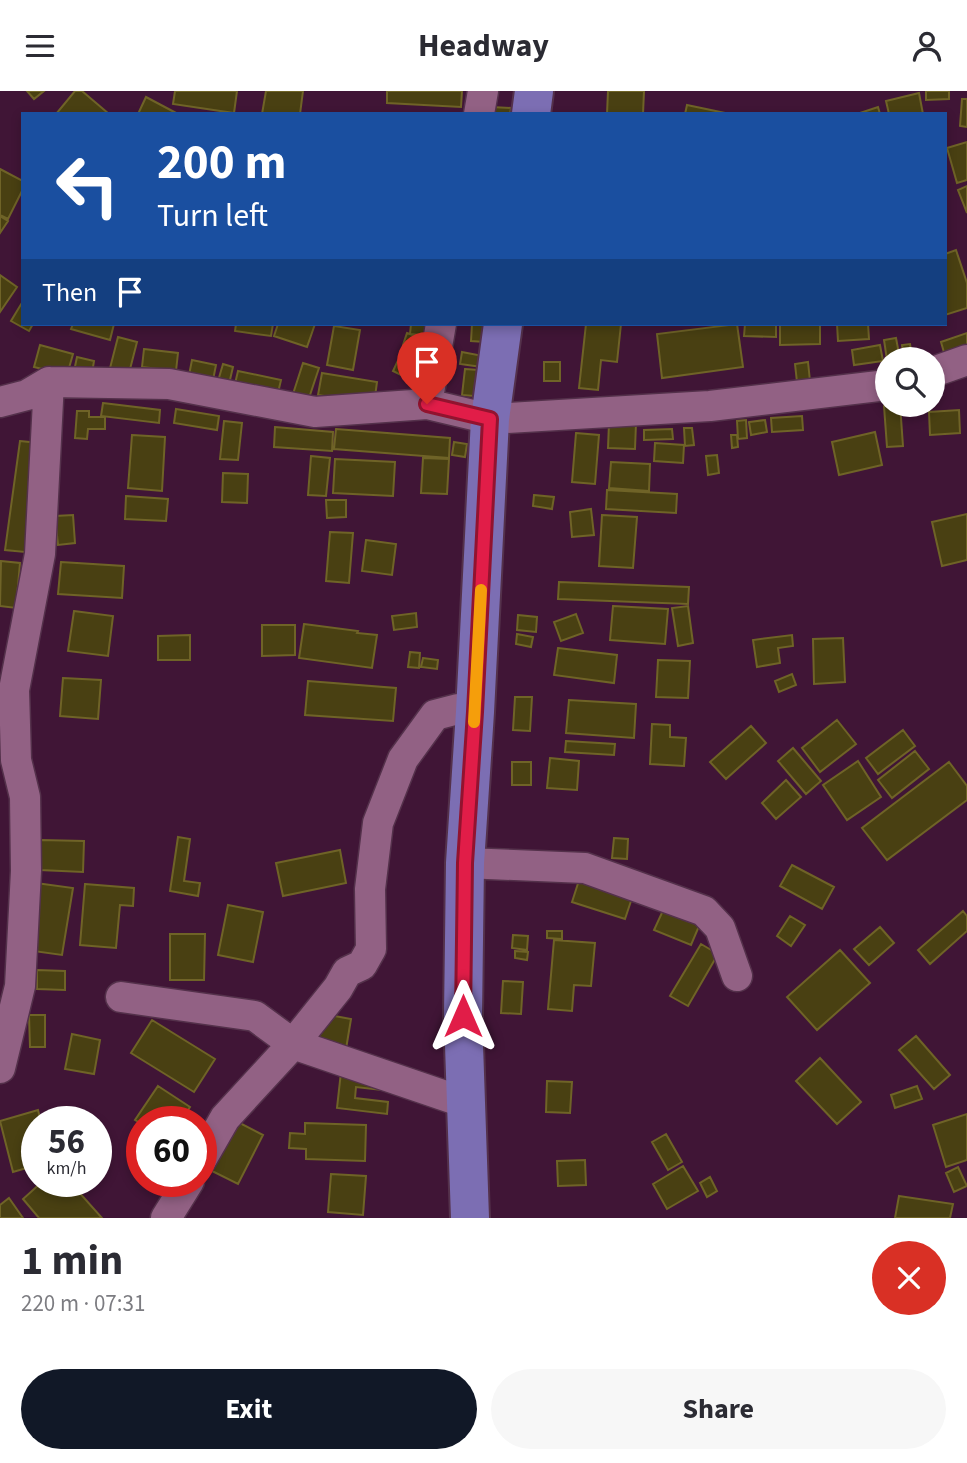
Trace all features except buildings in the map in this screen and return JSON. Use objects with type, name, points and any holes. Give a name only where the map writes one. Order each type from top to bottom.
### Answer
[{"type":"main road","points":[[531,112],[534,91]]},
{"type":"main road","points":[[470,1218],[463,1016],[465,863],[490,419],[503,326]]},
{"type":"street","points":[[479,112],[483,91]]},
{"type":"street","points":[[427,404],[441,326]]},
{"type":"street","points":[[945,368],[967,360]]},
{"type":"street","points":[[0,384],[25,393],[169,384],[315,412],[427,404],[490,419],[710,406],[875,386]]},
{"type":"street","points":[[0,1068],[19,986],[26,871],[25,797],[16,760],[14,690],[40,554],[25,393]]},
{"type":"street","points":[[217,1132],[225,1118],[293,1044],[338,988],[347,972],[362,965],[371,949],[370,889],[378,823],[403,759],[435,715],[458,709],[475,712]]},
{"type":"street","points":[[465,863],[584,868],[704,911],[720,928],[737,976]]},
{"type":"street","points":[[121,997],[255,1016],[293,1044],[466,1103]]},
{"type":"street","points":[[166,1218],[179,1197]]},
{"type":"slow traffic","points":[[474,722],[481,590]]},
{"type":"route","points":[[427,404],[490,419],[465,863],[463,1016]]}]
